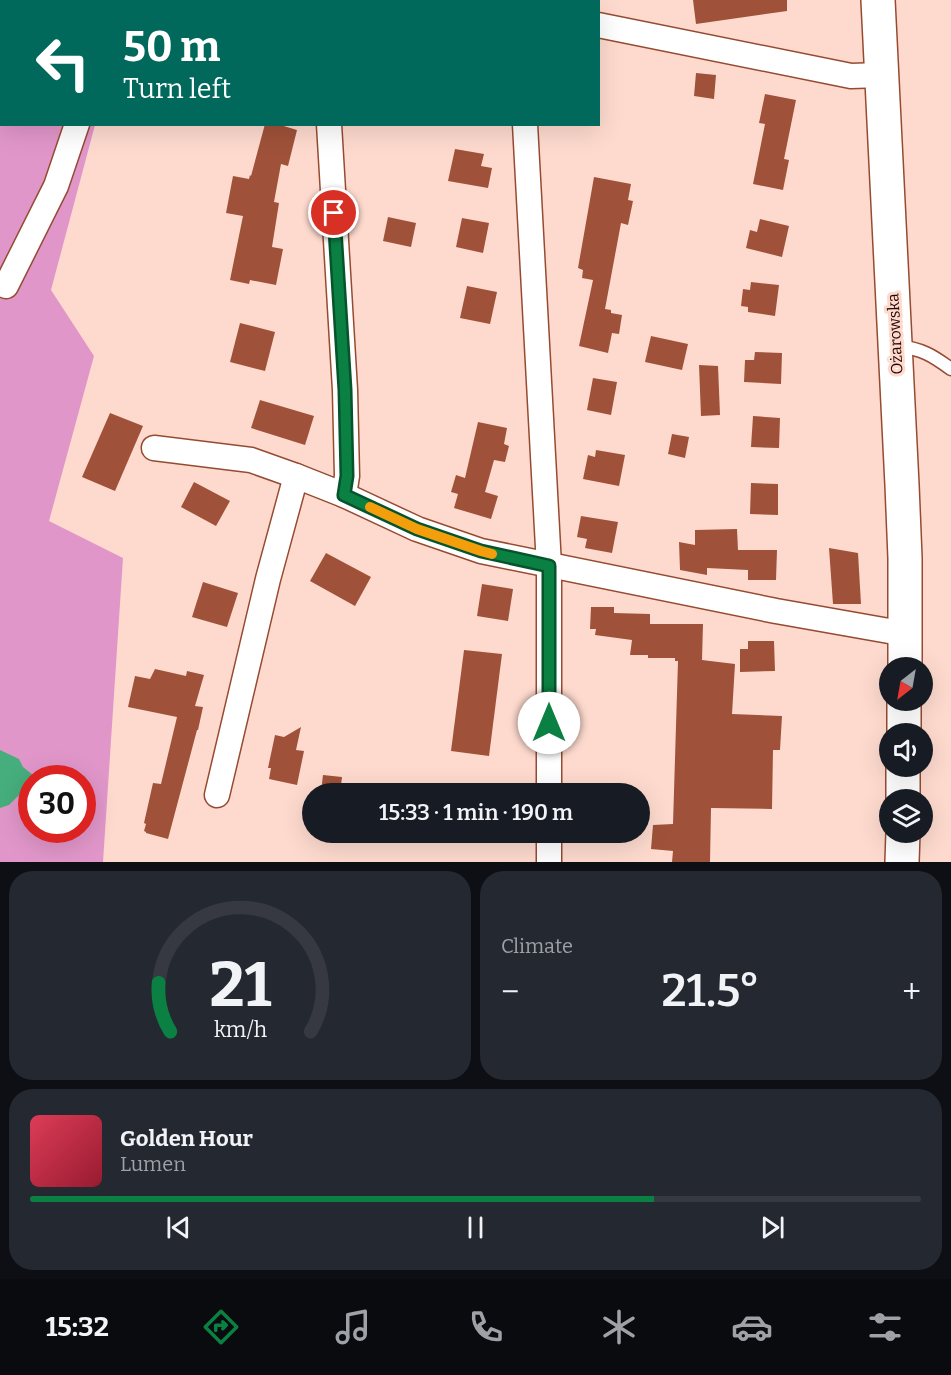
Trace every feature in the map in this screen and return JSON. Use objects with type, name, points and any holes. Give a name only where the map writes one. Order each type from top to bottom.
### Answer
[{"type":"main road","name":"Ożarowska","points":[[878,0],[903,506],[905,657]]},
{"type":"main road","points":[[902,862],[903,843]]},
{"type":"street","points":[[600,25],[851,76],[880,75]]},
{"type":"street","points":[[6,286],[56,186],[77,126]]},
{"type":"street","points":[[329,126],[345,390],[347,476],[344,495]]},
{"type":"street","points":[[525,126],[549,566],[549,783]]},
{"type":"street","points":[[154,448],[251,460],[344,495],[417,529],[481,551],[776,611],[906,634]]},
{"type":"street","points":[[217,795],[268,579],[296,476]]},
{"type":"street","points":[[549,843],[549,862]]},
{"type":"lane","points":[[895,345],[928,353],[951,369]]},
{"type":"shaded area","points":[[0,126],[95,126],[51,290],[94,356],[49,521],[123,558],[103,862],[0,862]]},
{"type":"shaded area","points":[[0,750],[19,759],[22,765],[18,765],[18,796],[9,805],[0,808]]},
{"type":"building","points":[[693,0],[787,0],[787,11],[696,24]]},
{"type":"building","points":[[696,73],[716,75],[714,99],[694,96]]},
{"type":"building","points":[[765,94],[796,100],[784,159],[789,160],[783,190],[753,184],[765,124],[759,123]]},
{"type":"building","points":[[264,126],[284,126],[297,130],[288,166],[281,164],[274,202],[279,203],[272,247],[283,249],[276,285],[250,280],[249,284],[230,280],[243,216],[226,213],[233,176],[249,179]]},
{"type":"building","points":[[455,149],[484,154],[481,166],[492,168],[488,188],[448,181]]},
{"type":"building","points":[[594,177],[631,184],[628,200],[633,201],[628,225],[621,223],[605,309],[622,315],[619,334],[612,333],[608,353],[579,346],[593,280],[582,278],[583,270],[578,268]]},
{"type":"building","points":[[388,217],[416,223],[411,247],[383,241]]},
{"type":"building","points":[[462,218],[489,223],[483,253],[456,247]]},
{"type":"building","points":[[760,219],[789,226],[782,257],[746,248],[750,230],[757,232]]},
{"type":"building","points":[[751,282],[779,285],[775,316],[748,312],[748,307],[741,306],[743,289],[750,290]]},
{"type":"building","points":[[467,286],[497,292],[490,324],[460,318]]},
{"type":"building","points":[[240,323],[275,332],[265,371],[230,362]]},
{"type":"building","points":[[651,336],[688,344],[682,370],[645,362]]},
{"type":"building","points":[[755,352],[782,353],[781,384],[744,382],[745,360],[754,360]]},
{"type":"building","points":[[699,365],[718,366],[720,415],[701,416]]},
{"type":"building","points":[[593,378],[617,382],[611,415],[587,410]]},
{"type":"building","points":[[260,400],[314,416],[305,445],[251,428]]},
{"type":"building","points":[[110,413],[143,426],[115,491],[82,477]]},
{"type":"building","points":[[753,416],[780,418],[779,448],[751,447]]},
{"type":"building","points":[[478,422],[507,428],[504,444],[509,446],[505,462],[494,460],[485,492],[498,496],[491,519],[454,508],[458,494],[451,492],[456,475],[465,478]]},
{"type":"building","points":[[672,434],[689,437],[685,458],[668,454]]},
{"type":"building","points":[[596,450],[625,455],[619,486],[583,479],[588,455],[595,457]]},
{"type":"building","points":[[194,482],[230,501],[216,526],[181,507]]},
{"type":"building","points":[[751,483],[778,484],[778,515],[750,514]]},
{"type":"building","points":[[581,516],[618,522],[612,553],[585,548],[587,539],[577,537]]},
{"type":"building","points":[[737,529],[738,550],[777,550],[776,580],[748,580],[748,570],[707,568],[707,575],[680,570],[679,542],[695,545],[695,530]]},
{"type":"building","points":[[829,548],[858,553],[861,604],[833,604]]},
{"type":"building","points":[[326,553],[371,577],[355,606],[310,581]]},
{"type":"building","points":[[203,582],[238,593],[227,627],[192,617]]},
{"type":"building","points":[[482,584],[513,589],[508,621],[477,616]]},
{"type":"building","points":[[591,607],[614,607],[614,613],[650,614],[650,624],[703,624],[702,660],[735,664],[732,714],[782,716],[780,750],[773,750],[772,809],[711,808],[710,862],[672,862],[673,851],[651,849],[653,825],[673,824],[678,661],[675,661],[675,658],[630,655],[632,640],[595,635],[596,629],[590,629]]},
{"type":"building","points":[[748,641],[774,641],[775,671],[740,672],[740,649],[748,649]]},
{"type":"building","points":[[464,650],[502,654],[489,756],[451,751]]},
{"type":"building","points":[[155,669],[186,676],[187,671],[204,675],[195,706],[203,707],[198,730],[168,839],[146,833],[144,823],[153,783],[161,784],[177,717],[128,707],[135,676],[150,679]]},
{"type":"building","points":[[301,727],[296,750],[304,751],[297,785],[269,779],[271,768],[268,768],[275,735],[284,737]]},
{"type":"building","points":[[323,775],[342,777],[341,783],[322,783]]},
{"type":"slow traffic","points":[[370,507],[417,529],[492,554]]},
{"type":"route","points":[[334,213],[345,390],[347,476],[344,495],[417,529],[481,551],[549,566],[549,723]]}]
